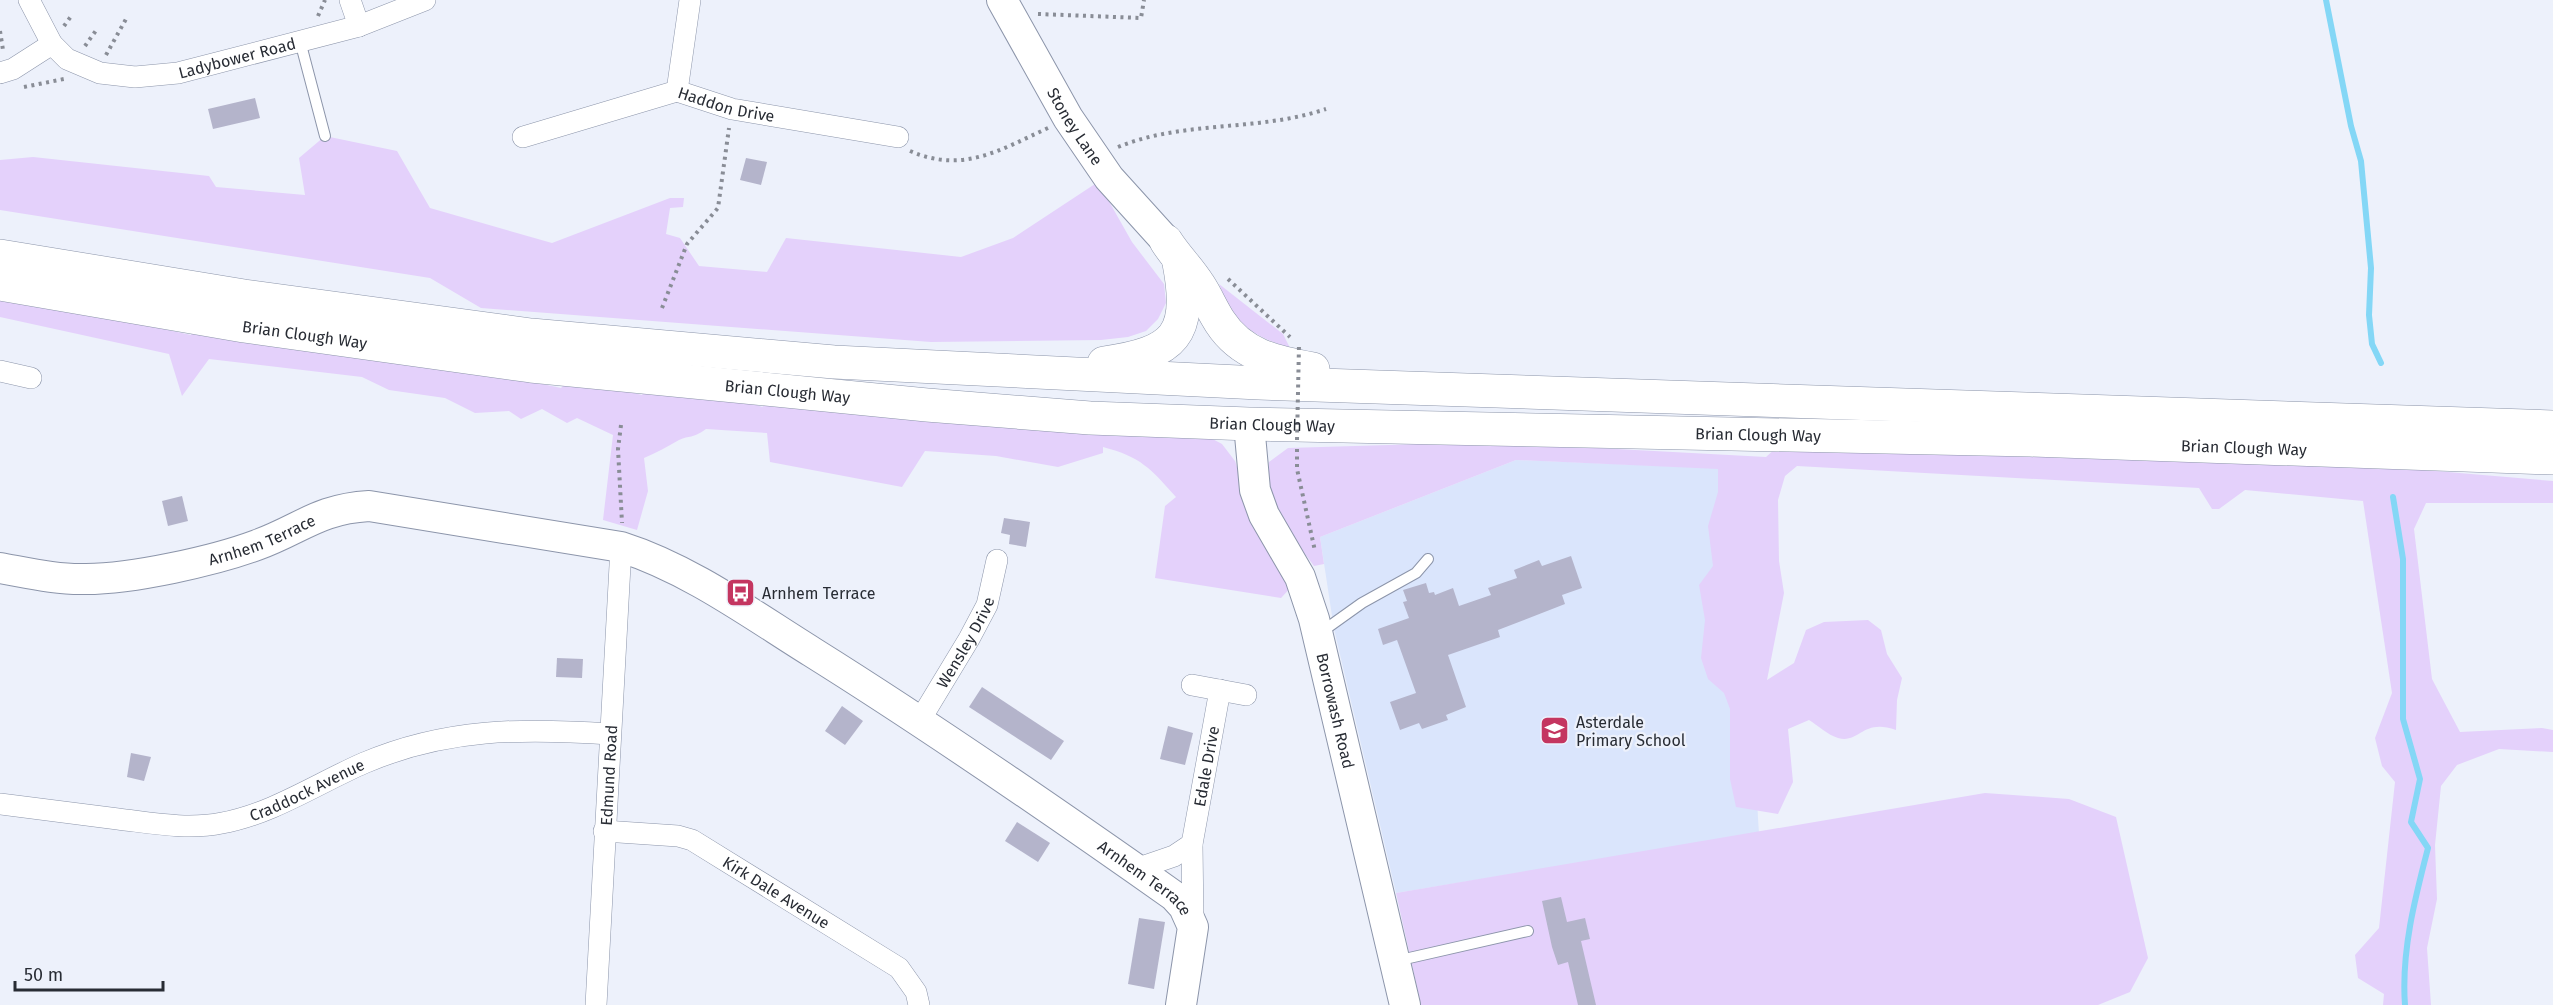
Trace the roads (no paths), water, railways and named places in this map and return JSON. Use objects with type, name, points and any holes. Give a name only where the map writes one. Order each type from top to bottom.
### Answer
[{"type":"highway","points":[[1034,374],[1127,360],[1153,352],[1166,344],[1179,329],[1184,312],[1185,291],[1172,252]]},
{"type":"highway","points":[[1172,252],[1198,283],[1230,336],[1240,346],[1262,358],[1340,373],[1505,390]]},
{"type":"highway","name":"Brian Clough Way","points":[[0,256],[274,301],[531,334],[834,362],[1034,374],[2553,427]]},
{"type":"highway","name":"Brian Clough Way","points":[[0,284],[233,324],[531,366],[951,407],[1090,418],[1249,424],[2042,440],[2553,458]]},
{"type":"street","points":[[0,73],[13,69],[56,37],[29,0]]},
{"type":"street","points":[[350,0],[359,26]]},
{"type":"street","name":"Ladybower Road","points":[[56,37],[66,59],[85,59],[135,77],[178,73],[359,26],[425,0]]},
{"type":"street","points":[[677,91],[690,0]]},
{"type":"street","name":"Stoney Lane","points":[[1005,6],[1068,118],[1108,178],[1172,252]]},
{"type":"street","name":"Haddon Drive","points":[[523,137],[677,91],[732,110],[898,137]]},
{"type":"street","points":[[0,371],[31,378]]},
{"type":"street","name":"Borrowash Road","points":[[1249,424],[1255,490],[1264,515],[1300,577],[1317,635],[1405,1005]]},
{"type":"street","name":"Arnhem Terrace","points":[[0,568],[74,579],[114,577],[230,553],[271,540],[315,516],[340,509],[369,506],[621,547],[650,556],[700,583],[920,720],[1174,896],[1184,907],[1193,927]]},
{"type":"street","name":"Edmund Road","points":[[596,1005],[621,547]]},
{"type":"street","name":"Wensley Drive","points":[[920,720],[987,605],[997,560]]},
{"type":"street","points":[[1192,685],[1246,695]]},
{"type":"street","name":"Edale Drive","points":[[1193,927],[1192,844],[1220,690]]},
{"type":"street","name":"Craddock Avenue","points":[[0,804],[172,826],[210,825],[259,813],[377,758],[448,736],[475,732],[554,730],[610,734]]},
{"type":"street","name":"Kirk Dale Avenue","points":[[604,831],[678,836],[713,851],[899,968],[915,992],[919,1005]]},
{"type":"street","points":[[1136,869],[1174,856],[1192,844]]},
{"type":"street","points":[[1181,1005],[1193,927]]},
{"type":"lane","points":[[300,41],[325,136]]},
{"type":"lane","points":[[1317,635],[1362,603],[1416,573],[1428,559]]},
{"type":"lane","points":[[1395,961],[1528,931]]},
{"type":"waterway","points":[[2326,0],[2351,126],[2361,161],[2371,268],[2369,315],[2372,344],[2381,363]]},
{"type":"waterway","points":[[2393,497],[2403,559],[2403,719],[2420,779],[2411,822],[2428,848],[2407,945],[2405,1005]]},
{"type":"place","name":"Arnhem Terrace","points":[[741,593]]},
{"type":"place","name":"Asterdale Primary School","points":[[1555,731]]}]
